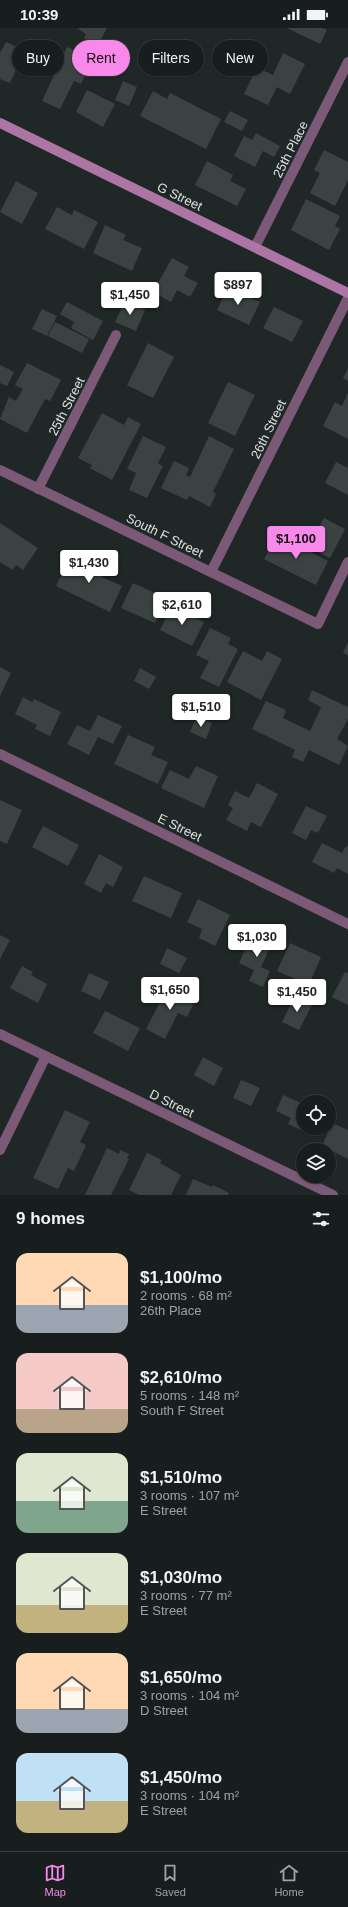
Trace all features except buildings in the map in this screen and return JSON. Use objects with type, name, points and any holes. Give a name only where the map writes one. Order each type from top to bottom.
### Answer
[{"type":"street","name":"25th Place","points":[[255,247],[348,62]]},
{"type":"street","name":"G Street","points":[[0,123],[348,293]]},
{"type":"street","name":"26th Street","points":[[211,572],[348,298]]},
{"type":"street","name":"25th Street","points":[[38,489],[116,335]]},
{"type":"street","name":"South F Street","points":[[0,470],[318,624],[348,562]]},
{"type":"street","name":"E Street","points":[[0,754],[348,924]]},
{"type":"street","name":"D Street","points":[[0,1034],[333,1195]]},
{"type":"street","points":[[0,1150],[46,1056]]}]
